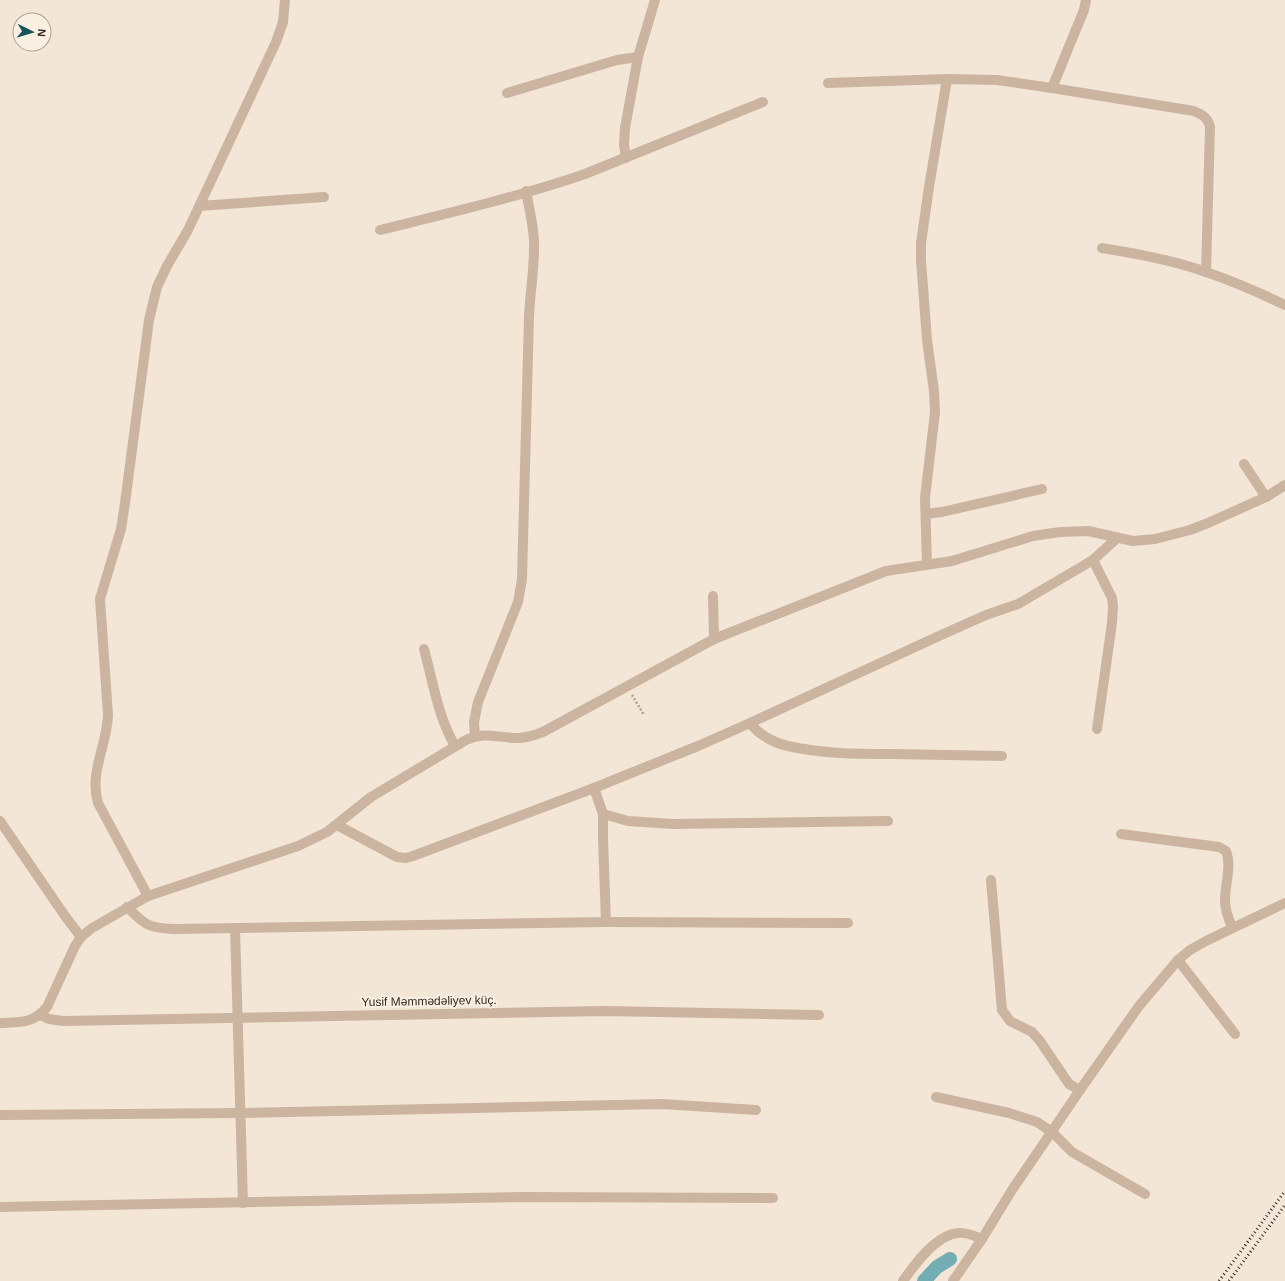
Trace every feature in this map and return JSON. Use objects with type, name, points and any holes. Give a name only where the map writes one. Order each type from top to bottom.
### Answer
[{"type":"street","points":[[148,896],[98,803],[94,791],[95,775],[108,729],[100,599],[126,503],[149,320],[157,287],[167,266],[188,230],[276,42],[283,22],[285,0]]},
{"type":"street","points":[[626,158],[624,145],[625,128],[638,57],[655,0]]},
{"type":"street","points":[[1052,88],[1084,10],[1086,0]]},
{"type":"street","points":[[507,93],[617,60],[638,57]]},
{"type":"street","points":[[927,565],[925,498],[928,463],[933,432],[934,391],[927,340],[921,243],[929,187],[948,79]]},
{"type":"street","points":[[828,83],[948,79],[997,80],[1194,111],[1203,114],[1208,120],[1210,127],[1206,272]]},
{"type":"street","points":[[380,230],[487,203],[584,174],[763,102]]},
{"type":"street","points":[[476,736],[474,722],[478,702],[518,602],[522,579],[530,301],[534,260],[534,239],[526,192]]},
{"type":"street","points":[[199,206],[324,197]]},
{"type":"street","points":[[1102,248],[1144,255],[1206,272],[1267,296],[1285,305]]},
{"type":"street","points":[[1244,464],[1266,497]]},
{"type":"street","points":[[0,1023],[29,1020],[40,1015],[47,1007],[81,936],[126,907],[148,896],[298,846],[323,835],[376,794],[456,746],[476,736],[486,735],[519,738],[530,737],[543,732],[627,688],[714,639],[886,571],[952,561],[1033,536],[1060,532],[1088,532],[1126,540],[1140,541],[1155,539],[1208,523],[1266,497],[1285,485]]},
{"type":"street","points":[[926,514],[942,512],[1042,489]]},
{"type":"street","points":[[337,825],[397,857],[406,858],[594,788],[750,723],[986,615],[1018,604],[1093,560],[1117,538]]},
{"type":"street","points":[[1093,560],[1112,598],[1113,606],[1098,729]]},
{"type":"street","points":[[713,596],[714,639]]},
{"type":"street","points":[[424,649],[443,720],[448,733],[456,746]]},
{"type":"street","points":[[750,723],[755,730],[766,738],[787,746],[819,751],[846,754],[1002,756]]},
{"type":"street","points":[[594,788],[603,814],[602,839],[606,922]]},
{"type":"street","points":[[603,814],[628,821],[673,824],[888,821]]},
{"type":"street","points":[[0,821],[65,916],[81,936]]},
{"type":"street","points":[[1121,834],[1219,847],[1226,851],[1229,858],[1225,899],[1226,911],[1232,927]]},
{"type":"street","points":[[991,880],[1002,1010],[1010,1021],[1032,1032],[1040,1041],[1069,1084],[1080,1090]]},
{"type":"street","points":[[953,1281],[982,1239],[1012,1190],[1080,1090],[1139,1006],[1178,960],[1190,950],[1232,927],[1285,903]]},
{"type":"street","points":[[126,907],[141,922],[158,928],[606,922],[848,923]]},
{"type":"street","points":[[236,928],[243,1203]]},
{"type":"street","points":[[1178,960],[1235,1034]]},
{"type":"street","name":"Yusif Məmmədəliyev küç.","points":[[40,1015],[49,1019],[63,1021],[604,1011],[819,1015]]},
{"type":"street","points":[[936,1097],[1009,1113],[1037,1122],[1052,1132],[1072,1152],[1145,1194]]},
{"type":"street","points":[[0,1116],[241,1113],[662,1104],[756,1110]]},
{"type":"street","points":[[0,1207],[520,1197],[773,1198]]},
{"type":"street","points":[[903,1281],[913,1267],[944,1237],[958,1233],[972,1235],[982,1239]]},
{"type":"path","points":[[627,688],[644,716]]},
{"type":"waterway","points":[[924,1281],[937,1267],[950,1259]]},
{"type":"railway","points":[[1219,1281],[1285,1191]]},
{"type":"railway","points":[[1229,1281],[1285,1205]]}]
